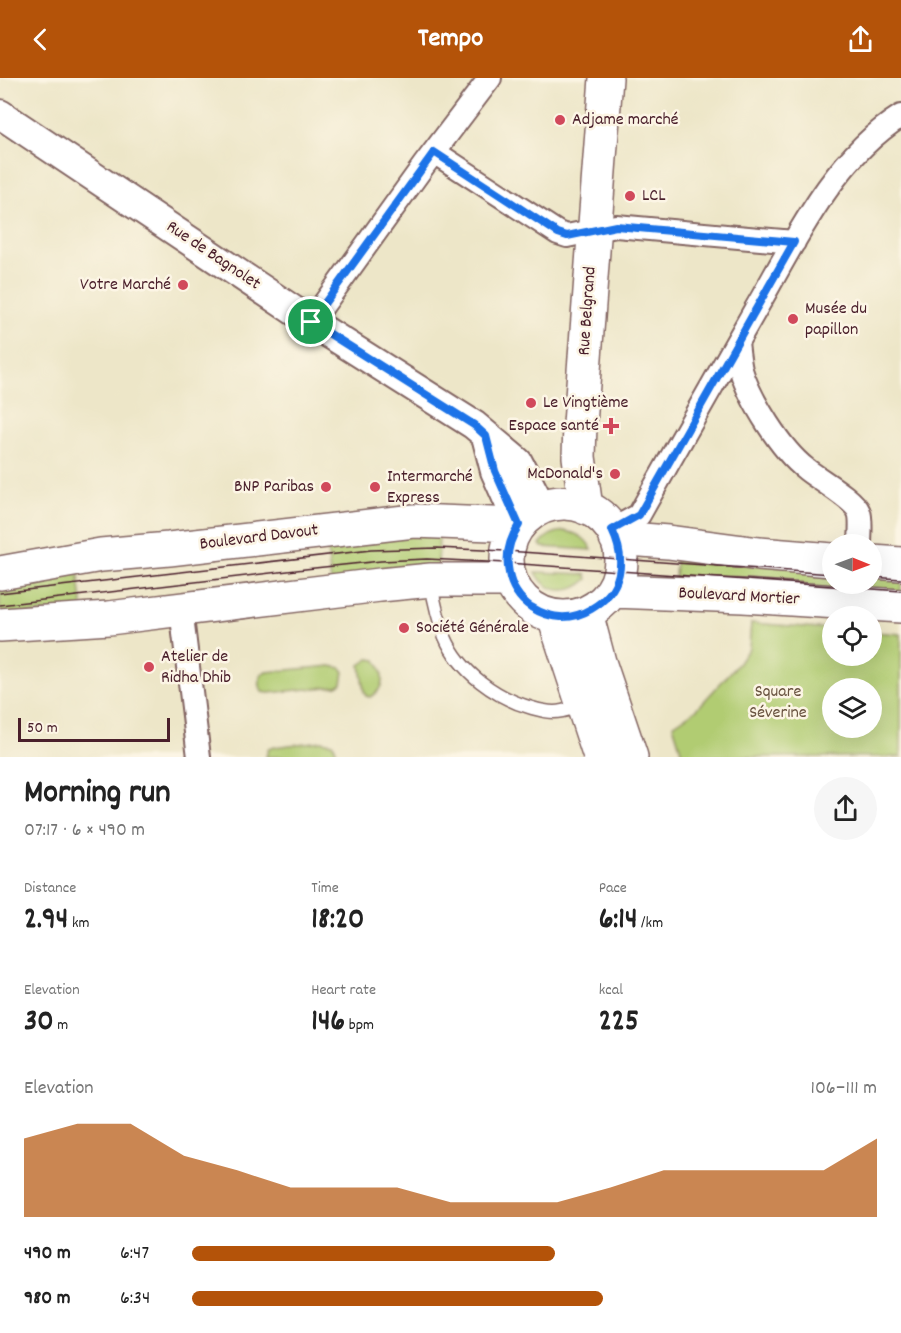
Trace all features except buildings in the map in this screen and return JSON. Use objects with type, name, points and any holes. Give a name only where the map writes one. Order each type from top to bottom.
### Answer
[{"type":"main road","name":"Rue Belgrand","points":[[586,508],[579,457],[580,424],[606,78]]},
{"type":"main road","points":[[600,606],[572,617],[554,617],[541,613],[526,604],[518,594],[510,580],[507,551],[510,541],[530,517],[552,504],[567,503],[586,508],[600,516],[614,534],[621,558],[620,571],[600,606],[599,662],[631,757]]},
{"type":"main road","name":"Boulevard Davout","points":[[0,573],[101,555],[414,521],[530,517]]},
{"type":"main road","points":[[614,534],[759,554],[822,559]]},
{"type":"main road","points":[[882,563],[901,564]]},
{"type":"main road","points":[[0,625],[109,618],[431,580],[510,580]]},
{"type":"main road","name":"Boulevard Mortier","points":[[600,606],[743,596],[901,606]]},
{"type":"main road","points":[[554,617],[596,755]]},
{"type":"street","points":[[311,322],[490,78]]},
{"type":"street","name":"Rue de Bagnolet","points":[[0,114],[311,322],[474,425],[486,436],[495,471],[530,517]]},
{"type":"street","points":[[614,534],[639,515],[794,242],[824,194],[858,150],[901,116]]},
{"type":"street","points":[[434,152],[558,233],[567,236],[616,226],[794,242]]},
{"type":"street","points":[[737,342],[741,370],[767,424],[785,449],[804,468],[853,504],[860,513],[860,534]]},
{"type":"street","points":[[181,609],[199,757]]},
{"type":"lane","points":[[431,580],[434,601],[446,638],[457,657],[478,679],[507,700],[548,712],[557,712],[582,705]]},
{"type":"green space","points":[[564,531],[581,537],[592,550],[542,547],[540,544],[550,535]]},
{"type":"green space","points":[[439,532],[438,569],[331,582],[326,539]]},
{"type":"green space","points":[[676,558],[822,569],[822,589],[675,579]]},
{"type":"green space","points":[[78,569],[83,610],[0,615],[0,583]]},
{"type":"green space","points":[[536,572],[586,574],[588,579],[574,588],[560,590],[546,585]]},
{"type":"green space","points":[[882,573],[901,574],[901,595],[882,594]]},
{"type":"green space","name":"Square Séverine","points":[[751,623],[822,628],[822,666],[882,666],[882,633],[901,634],[901,757],[683,757],[673,725],[697,709],[739,663],[749,648]]},
{"type":"green space","points":[[369,659],[376,660],[382,676],[379,690],[370,697],[364,692],[360,665]]},
{"type":"green space","points":[[331,666],[341,668],[344,672],[342,683],[337,686],[269,693],[262,692],[260,688],[261,675],[266,672]]},
{"type":"green space","points":[[321,741],[332,743],[335,747],[332,757],[266,757],[268,749],[274,747]]},
{"type":"tram line","points":[[0,593],[371,550],[436,548],[822,573]]},
{"type":"tram line","points":[[0,605],[305,569],[427,559],[901,591]]},
{"type":"tram line","points":[[882,578],[901,579]]},
{"type":"place","name":"Adjame marché","points":[[560,120]]},
{"type":"place","name":"LCL","points":[[630,196]]},
{"type":"place","name":"Votre Marché","points":[[183,285]]},
{"type":"place","name":"Musée du papillon","points":[[793,319]]},
{"type":"place","name":"Le Vingtième","points":[[531,403]]},
{"type":"place","name":"Espace santé","points":[[611,426]]},
{"type":"place","name":"McDonald's","points":[[615,474]]},
{"type":"place","name":"BNP Paribas","points":[[326,487]]},
{"type":"place","name":"Intermarché Express","points":[[375,487]]},
{"type":"place","name":"Société Générale","points":[[404,628]]},
{"type":"place","name":"Atelier de Ridha Dhib","points":[[149,667]]},
{"type":"route","points":[[434,152],[558,233],[567,236],[616,226],[794,242],[639,515],[612,530],[620,548],[621,558],[620,571],[613,591],[604,601],[583,614],[566,618],[541,613],[526,604],[510,580],[507,551],[514,531],[519,525],[495,471],[486,436],[474,425],[311,322],[434,152]]}]
